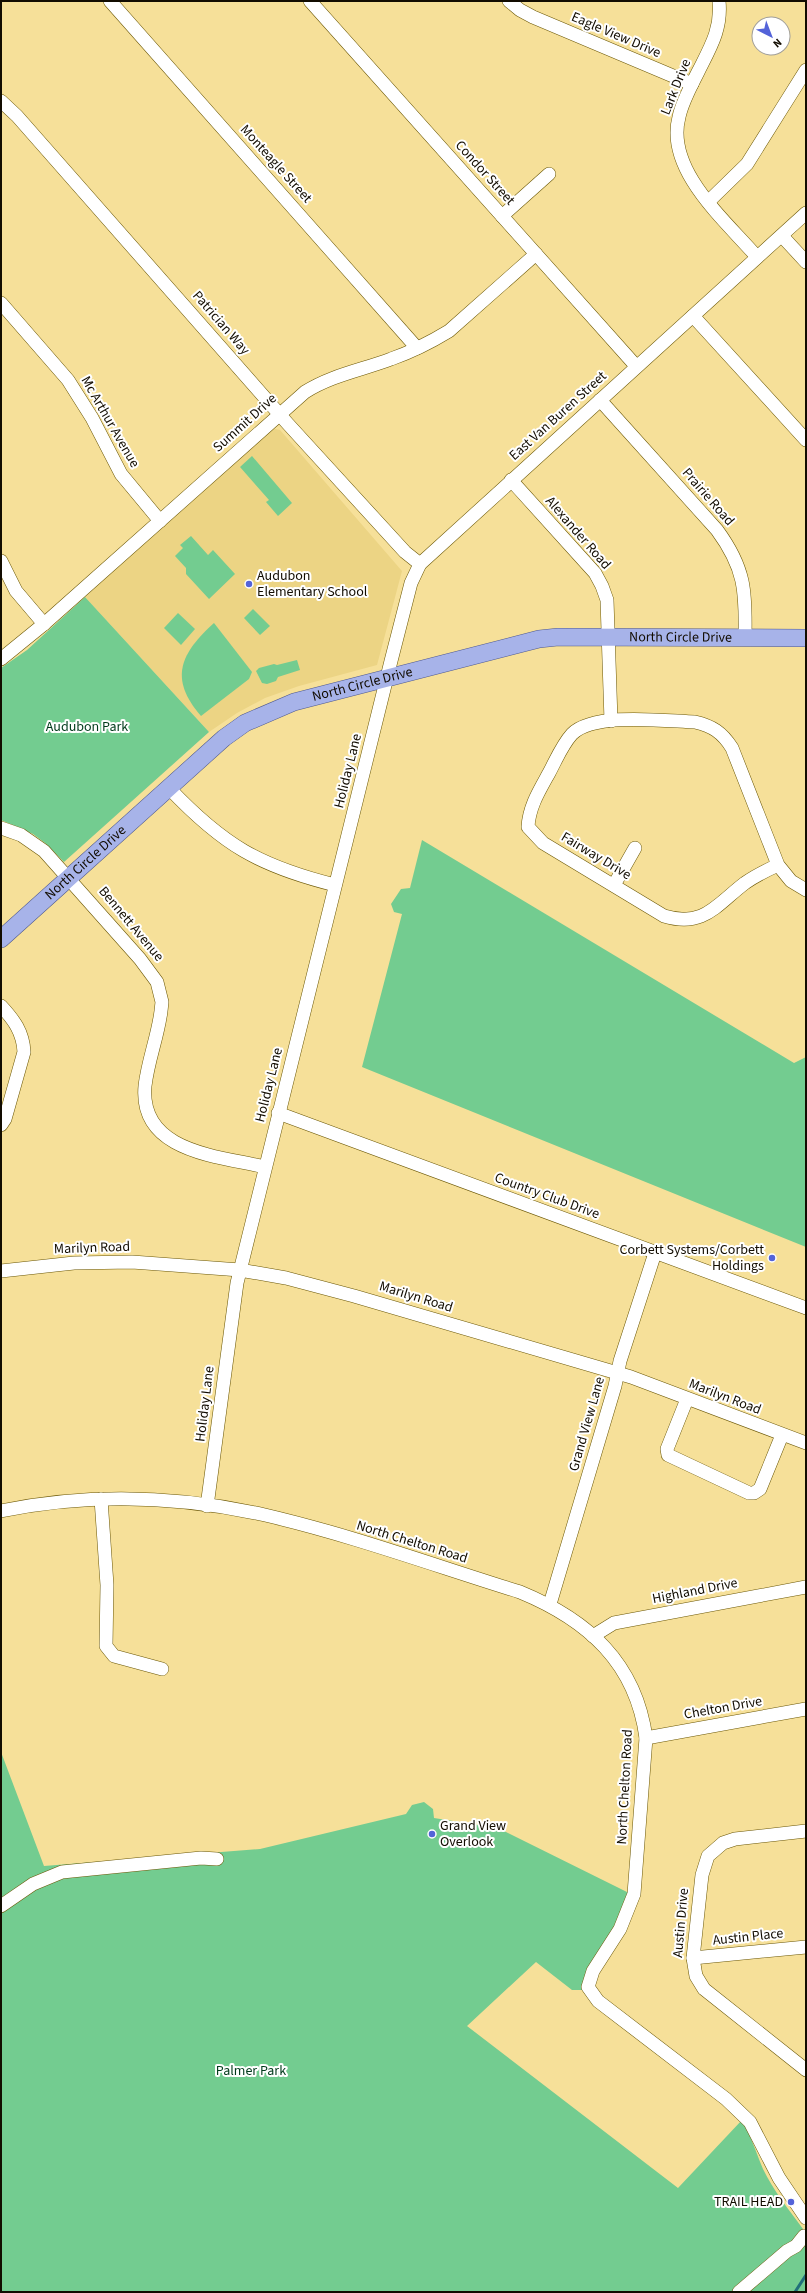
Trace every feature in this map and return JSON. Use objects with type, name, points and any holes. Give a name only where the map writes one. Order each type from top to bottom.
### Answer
[{"type":"main road","name":"North Circle Drive","points":[[1,939],[224,738],[245,723],[294,702],[535,640],[608,637],[806,638]]},
{"type":"street","name":"Monteagle Street","points":[[110,1],[417,348]]},
{"type":"street","name":"Condor Street","points":[[310,1],[636,366]]},
{"type":"street","name":"Eagle View Drive","points":[[509,1],[533,17],[692,84]]},
{"type":"street","name":"Lark Drive","points":[[719,1],[721,15],[716,35],[678,117],[677,136],[685,169],[696,187],[757,257]]},
{"type":"street","points":[[709,202],[747,164],[806,70]]},
{"type":"street","name":"Patrician Way","points":[[1,101],[17,116],[279,414],[405,552],[420,564]]},
{"type":"street","points":[[502,216],[549,174]]},
{"type":"street","name":"East Van Buren Street","points":[[387,677],[411,583],[420,564],[806,213]]},
{"type":"street","points":[[782,236],[806,262]]},
{"type":"street","name":"Summit Drive","points":[[1,659],[44,624],[305,392],[326,380],[391,359],[417,348],[450,331],[536,254]]},
{"type":"street","name":"Mc Arthur Avenue","points":[[1,303],[68,380],[92,418],[121,474],[160,521]]},
{"type":"street","points":[[693,316],[806,440]]},
{"type":"street","name":"Prairie Road","points":[[600,400],[717,530],[729,546],[743,582],[745,637]]},
{"type":"street","name":"Alexander Road","points":[[511,480],[595,573],[607,600],[608,637]]},
{"type":"street","points":[[1,561],[16,591],[44,624]]},
{"type":"street","points":[[608,637],[611,720]]},
{"type":"street","name":"Holiday Lane","points":[[208,1506],[240,1270],[387,677]]},
{"type":"street","name":"Fairway Drive","points":[[778,865],[744,884],[706,915],[688,920],[664,916],[543,843],[523,828],[532,804],[566,741],[581,728],[611,720],[695,722],[706,724],[720,732],[732,748],[778,865],[791,881],[806,890]]},
{"type":"street","points":[[169,788],[201,821],[235,846],[290,873],[335,885]]},
{"type":"street","name":"Bennett Avenue","points":[[1,828],[16,832],[37,845],[70,878],[140,959],[157,982],[162,1002],[147,1072],[145,1098],[146,1109],[156,1128],[164,1136],[184,1148],[265,1167]]},
{"type":"street","points":[[614,885],[635,848]]},
{"type":"street","points":[[1,1006],[16,1024],[23,1042],[24,1052],[5,1119],[1,1125]]},
{"type":"street","name":"Country Club Drive","points":[[278,1113],[806,1308]]},
{"type":"street","name":"Grand View Lane","points":[[550,1604],[617,1374],[655,1253]]},
{"type":"street","name":"Marilyn Road","points":[[1,1271],[40,1266],[99,1262],[132,1262],[240,1270],[286,1278],[354,1296],[617,1374],[806,1443]]},
{"type":"street","points":[[687,1399],[667,1449],[668,1455],[749,1493],[754,1493],[760,1489],[782,1435]]},
{"type":"street","points":[[101,1499],[107,1585],[106,1646],[114,1656],[162,1669]]},
{"type":"street","name":"North Chelton Road","points":[[1,1511],[62,1501],[101,1499],[156,1500],[265,1515],[349,1539],[520,1592],[550,1604],[578,1623],[593,1636],[610,1654],[630,1682],[643,1716],[646,1738],[634,1894],[620,1929],[593,1971],[588,1987],[598,2001],[743,2114],[756,2129],[786,2188],[806,2218]]},
{"type":"street","name":"Highland Drive","points":[[593,1636],[614,1623],[806,1587]]},
{"type":"street","name":"Chelton Drive","points":[[646,1738],[806,1709]]},
{"type":"street","name":"Austin Drive","points":[[806,1831],[735,1839],[723,1843],[708,1856],[702,1875],[693,1958],[696,1976],[707,1992],[806,2070]]},
{"type":"street","points":[[1,1906],[33,1884],[62,1872],[193,1859],[217,1859]]},
{"type":"street","name":"Austin Place","points":[[693,1958],[806,1947]]},
{"type":"street","points":[[786,2188],[806,2200]]},
{"type":"street","points":[[739,2292],[787,2251],[796,2246],[805,2235]]},
{"type":"shaded area","name":"Audubon Elementary School","points":[[270,430],[280,430],[402,571],[377,665],[299,686],[265,698],[237,713],[209,732],[85,597]]},
{"type":"green space","points":[[252,456],[292,503],[278,516],[266,502],[269,500],[240,467]]},
{"type":"green space","points":[[191,536],[208,555],[213,550],[235,574],[209,599],[186,574],[186,568],[175,556],[183,548],[180,545]]},
{"type":"green space","name":"Audubon Park","points":[[85,597],[209,732],[64,862],[45,843],[33,834],[1,820],[1,668],[27,650]]},
{"type":"green space","points":[[253,609],[270,626],[260,635],[244,618]]},
{"type":"green space","points":[[178,613],[195,629],[181,645],[164,628]]},
{"type":"green space","points":[[214,623],[252,672],[249,679],[201,716],[184,690],[182,678],[183,666],[193,645]]},
{"type":"green space","points":[[297,660],[300,670],[278,677],[276,681],[267,684],[262,683],[256,671],[259,668]]},
{"type":"green space","points":[[422,840],[794,1063],[806,1057],[806,1247],[362,1067],[402,914],[394,912],[391,904],[401,889],[410,888]]},
{"type":"green space","name":"Palmer Park","points":[[1,1752],[44,1866],[260,1849],[406,1814],[412,1805],[424,1802],[433,1809],[434,1818],[498,1828],[629,1893],[629,1900],[584,1990],[572,1990],[536,1962],[467,2026],[678,2188],[742,2120],[767,2177],[776,2192],[806,2231],[806,2292],[1,2292]]},
{"type":"waterway","points":[[795,2292],[806,2275]]},
{"type":"place","name":"Audubon Elementary School","points":[[249,584]]},
{"type":"place","name":"Corbett Systems/Corbett Holdings","points":[[772,1258]]},
{"type":"place","name":"Grand View Overlook","points":[[432,1834]]},
{"type":"place","name":"TRAIL HEAD","points":[[791,2202]]}]
